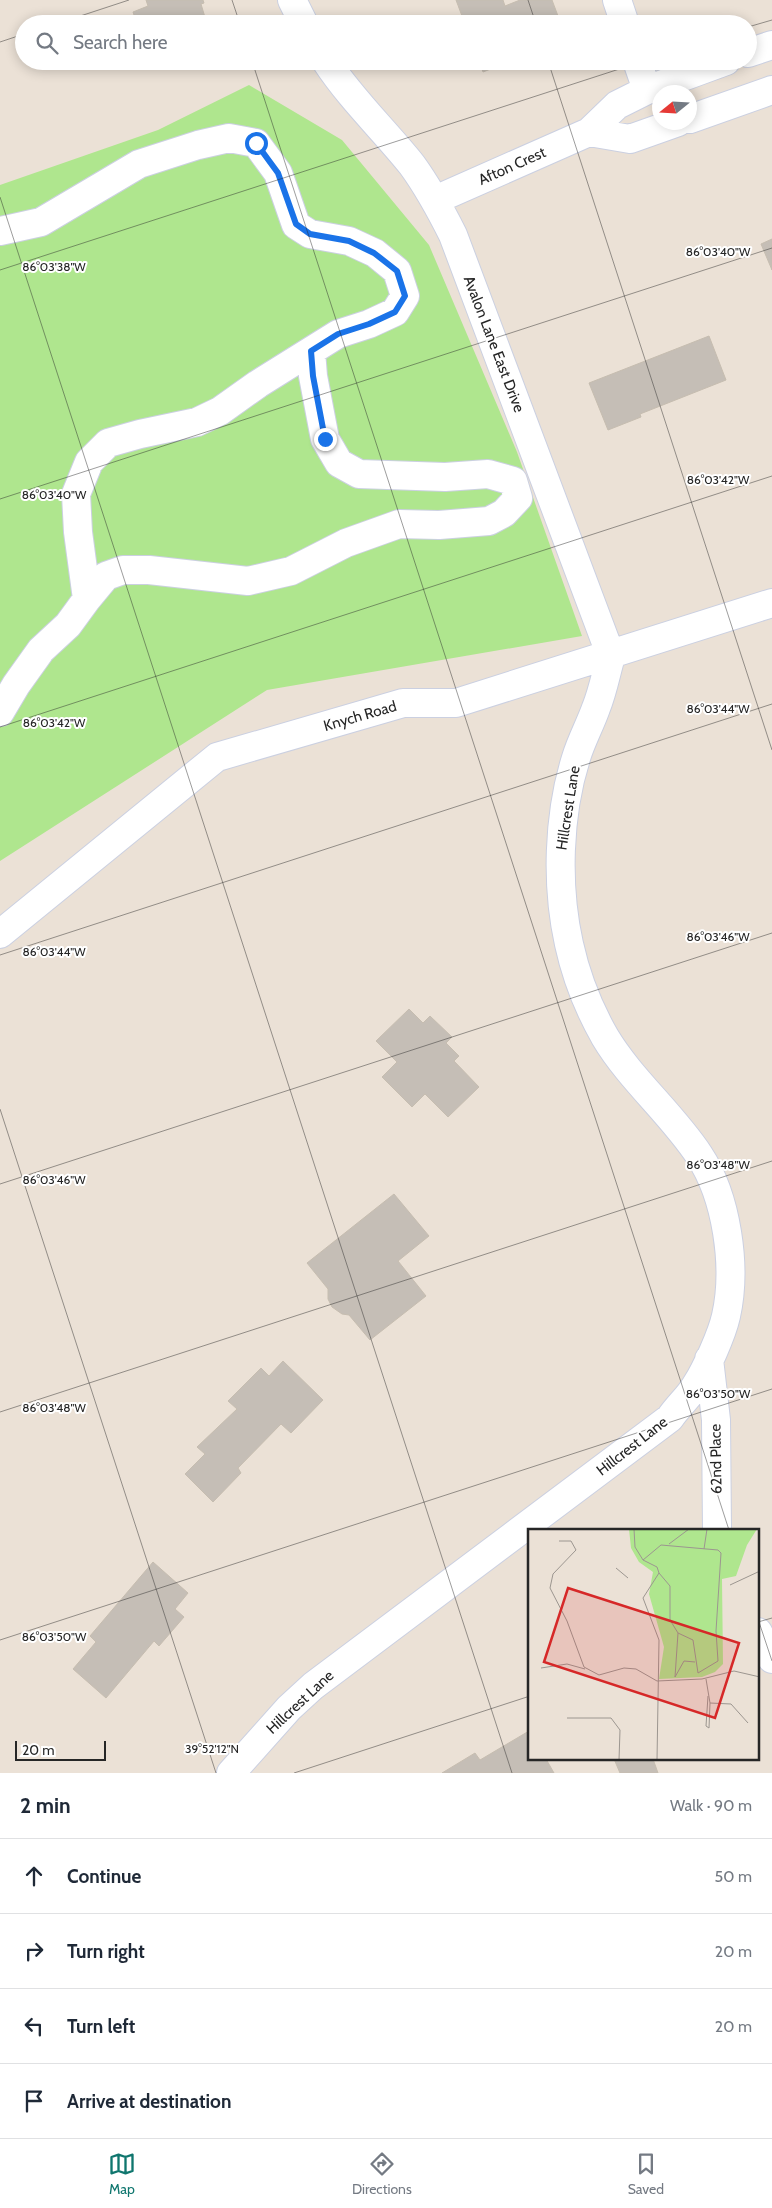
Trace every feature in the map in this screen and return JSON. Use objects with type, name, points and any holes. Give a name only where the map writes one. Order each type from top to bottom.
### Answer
[{"type":"street","points":[[292,0],[300,15]]},
{"type":"street","points":[[617,0],[622,15]]},
{"type":"street","points":[[757,50],[772,45]]},
{"type":"street","name":"Avalon Lane East Drive","points":[[332,70],[351,96],[412,166],[435,200],[453,235],[611,656]]},
{"type":"street","points":[[640,70],[647,90]]},
{"type":"street","name":"Afton Crest","points":[[435,200],[589,132],[617,105],[647,90],[701,70]]},
{"type":"street","points":[[697,117],[772,90]]},
{"type":"street","points":[[589,132],[630,139],[655,130]]},
{"type":"street","points":[[0,231],[41,222],[139,164],[198,145],[230,138],[256,143],[278,173],[296,224],[310,234],[349,241],[374,253],[397,271],[405,296],[395,312],[369,324],[338,334],[258,384],[220,411],[197,422],[108,443],[89,462],[76,494],[78,532],[86,599]]},
{"type":"street","points":[[0,712],[16,685],[41,650],[68,625],[86,599],[106,576],[123,570],[148,570],[248,581],[291,571],[346,543],[399,524],[439,525],[489,521],[504,513],[518,498],[513,481],[488,474],[445,477],[359,474],[339,463],[325,439],[313,376],[311,351]]},
{"type":"street","name":"Knych Road","points":[[0,934],[217,757],[403,703],[456,703],[611,656],[772,603]]},
{"type":"street","name":"Hillcrest Lane","points":[[231,1773],[289,1708],[313,1686],[670,1418],[696,1386],[726,1316],[731,1269],[725,1219],[713,1180],[700,1156],[684,1134],[606,1038],[586,999],[569,944],[561,887],[562,830],[576,759],[597,706],[611,656]]},
{"type":"street","name":"62nd Place","points":[[709,1358],[716,1420],[717,1529]]},
{"type":"street","points":[[760,1636],[772,1659]]},
{"type":"green space","points":[[249,85],[342,140],[429,245],[517,452],[582,636],[267,690],[0,861],[0,185],[158,130]]},
{"type":"building","points":[[146,0],[203,0],[204,3],[201,4],[204,15],[134,15],[133,12],[148,6]]},
{"type":"building","points":[[456,0],[503,0],[505,6],[520,0],[552,0],[558,15],[462,15]]},
{"type":"building","points":[[772,239],[772,270],[761,244]]},
{"type":"building","points":[[709,336],[726,380],[640,414],[641,417],[608,430],[589,383]]},
{"type":"building","points":[[409,1009],[423,1023],[430,1016],[452,1037],[446,1043],[459,1056],[454,1061],[479,1087],[448,1117],[425,1094],[412,1107],[382,1077],[397,1062],[376,1041]]},
{"type":"building","points":[[394,1194],[429,1236],[398,1261],[426,1296],[370,1340],[349,1315],[342,1314],[332,1307],[328,1299],[328,1289],[307,1263]]},
{"type":"building","points":[[283,1361],[323,1400],[291,1433],[281,1424],[238,1468],[241,1473],[213,1502],[185,1474],[205,1454],[197,1447],[237,1409],[228,1401],[261,1368],[269,1376]]},
{"type":"building","points":[[153,1562],[188,1593],[175,1609],[184,1617],[159,1646],[154,1641],[106,1698],[73,1669],[96,1642],[90,1636]]},
{"type":"building","points":[[528,1732],[528,1760],[547,1760],[554,1773],[442,1773],[475,1753],[480,1760]]},
{"type":"building","points":[[614,1760],[653,1760],[658,1773],[620,1773]]},
{"type":"route","points":[[256,143],[278,173],[296,224],[310,234],[349,241],[374,253],[397,271],[405,296],[395,312],[369,324],[338,334],[311,351],[313,376],[325,439]]}]
